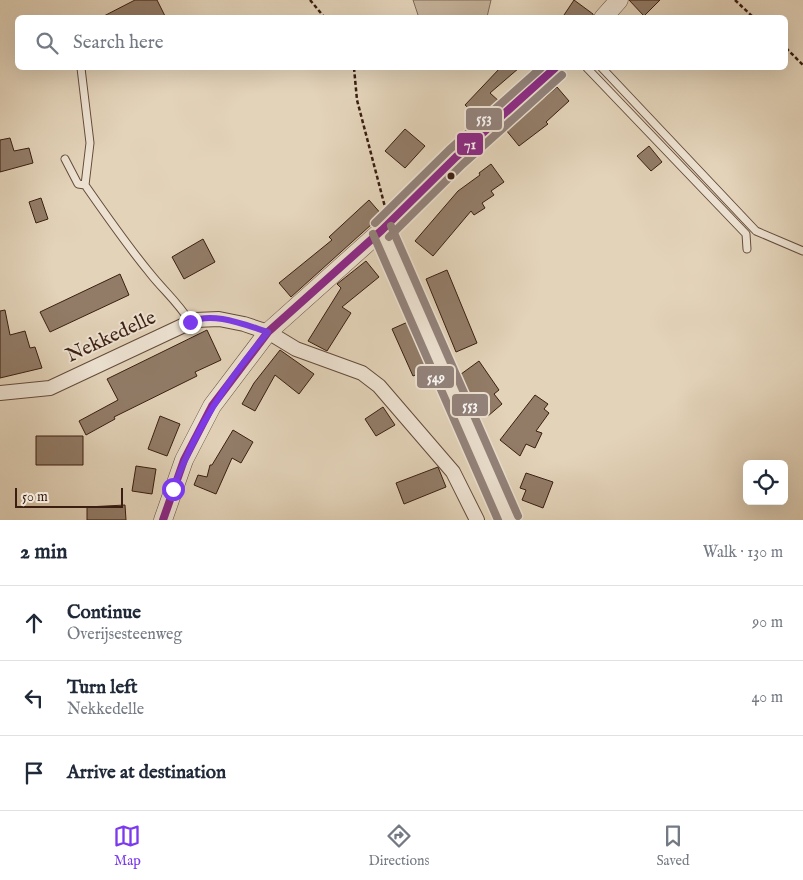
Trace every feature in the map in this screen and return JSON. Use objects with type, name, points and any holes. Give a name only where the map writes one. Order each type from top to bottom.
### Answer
[{"type":"street","points":[[606,15],[619,0]]},
{"type":"street","points":[[164,520],[184,460],[212,406],[268,332],[553,70]]},
{"type":"street","points":[[385,226],[509,520]]},
{"type":"street","name":"Nekkedelle","points":[[0,393],[50,388],[195,320],[218,319],[268,332],[296,349],[362,373],[379,386],[453,472],[478,520]]},
{"type":"lane","points":[[81,70],[90,143],[85,186]]},
{"type":"lane","points":[[589,70],[746,234],[747,249]]},
{"type":"lane","points":[[604,70],[756,231],[803,251]]},
{"type":"lane","points":[[65,159],[78,184],[85,186],[129,248],[164,292],[182,308],[190,322]]},
{"type":"path","points":[[310,0],[322,15]]},
{"type":"path","points":[[735,0],[751,15]]},
{"type":"path","points":[[788,50],[803,65]]},
{"type":"path","points":[[354,70],[357,100],[385,226]]},
{"type":"shaded area","points":[[413,0],[491,0],[487,15],[418,15]]},
{"type":"building","points":[[135,0],[157,0],[164,15],[106,15]]},
{"type":"building","points":[[574,0],[593,14],[593,15],[564,15]]},
{"type":"building","points":[[629,0],[660,0],[645,15]]},
{"type":"building","points":[[498,70],[517,70],[490,93],[501,103],[482,120],[465,105]]},
{"type":"building","points":[[557,87],[569,101],[546,122],[548,124],[519,146],[506,130]]},
{"type":"building","points":[[405,129],[425,146],[405,168],[385,151]]},
{"type":"building","points":[[10,138],[14,151],[29,148],[33,163],[0,172],[0,140]]},
{"type":"building","points":[[649,146],[662,162],[651,171],[637,156]]},
{"type":"building","points":[[491,164],[504,182],[491,191],[494,195],[482,203],[485,208],[474,215],[471,211],[433,256],[415,241],[458,191],[480,175],[479,173]]},
{"type":"building","points":[[41,198],[48,219],[36,223],[29,202]]},
{"type":"building","points":[[369,200],[382,215],[291,297],[279,283],[332,240],[329,237]]},
{"type":"building","points":[[203,239],[215,262],[184,279],[172,257]]},
{"type":"building","points":[[366,261],[379,277],[342,307],[351,313],[327,351],[308,341],[341,288],[337,284]]},
{"type":"building","points":[[447,270],[477,343],[456,352],[426,279]]},
{"type":"building","points":[[120,274],[129,295],[50,332],[40,312]]},
{"type":"building","points":[[5,310],[10,335],[25,331],[30,348],[35,347],[42,368],[0,378],[0,311]]},
{"type":"building","points":[[410,321],[430,369],[413,376],[392,329]]},
{"type":"building","points":[[207,330],[221,360],[195,372],[197,376],[114,417],[115,419],[86,435],[79,421],[118,400],[107,379]]},
{"type":"building","points":[[280,350],[314,374],[299,394],[275,375],[255,411],[242,404],[254,383]]},
{"type":"building","points":[[479,361],[499,390],[494,394],[502,404],[488,416],[483,410],[480,413],[457,377]]},
{"type":"building","points":[[535,395],[548,404],[544,409],[549,413],[536,431],[542,433],[535,448],[526,444],[520,456],[500,440]]},
{"type":"building","points":[[383,407],[395,425],[376,436],[365,419]]},
{"type":"building","points":[[160,416],[180,424],[167,456],[148,449]]},
{"type":"building","points":[[233,430],[253,442],[241,463],[232,458],[216,494],[194,485],[198,475],[207,477],[210,465],[212,465]]},
{"type":"building","points":[[36,436],[83,436],[83,465],[36,465]]},
{"type":"building","points":[[136,466],[156,469],[152,494],[132,491]]},
{"type":"building","points":[[438,467],[446,487],[404,504],[396,483]]},
{"type":"building","points":[[526,473],[553,482],[543,508],[522,500],[526,490],[520,488]]},
{"type":"building","points":[[125,505],[126,520],[87,520],[87,507]]},
{"type":"transit line","name":"553","points":[[375,223],[449,150],[539,70]]},
{"type":"transit line","name":"71","points":[[163,520],[184,460],[212,406],[268,332],[382,230],[456,157],[553,70]]},
{"type":"transit line","name":"549","points":[[389,237],[463,164],[562,75]]},
{"type":"transit line","name":"553","points":[[391,226],[518,516]]},
{"type":"transit line","name":"549","points":[[373,234],[498,520]]},
{"type":"route","points":[[173,489],[184,460],[212,406],[268,332],[244,324],[218,319],[190,322]]}]
